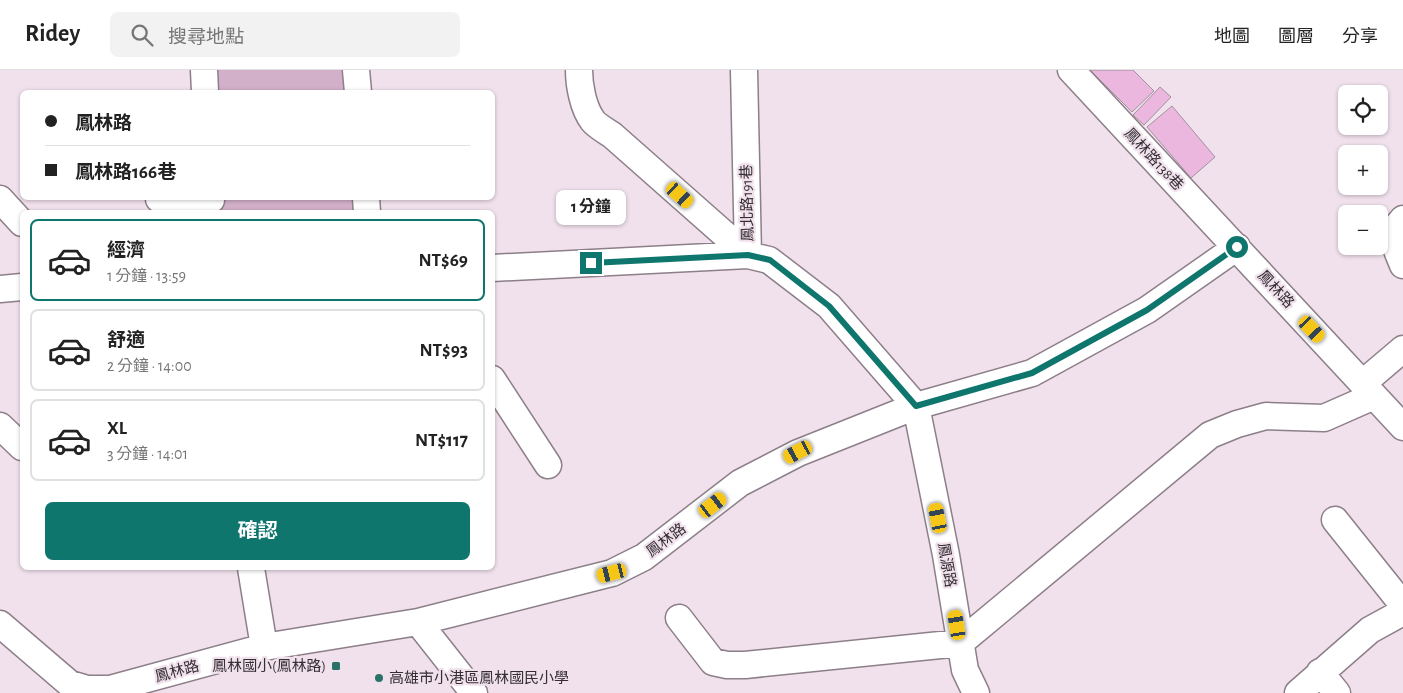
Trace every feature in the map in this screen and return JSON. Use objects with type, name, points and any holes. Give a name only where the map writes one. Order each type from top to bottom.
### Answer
[{"type":"street","points":[[204,70],[205,90]]},
{"type":"street","points":[[356,70],[358,90]]},
{"type":"street","points":[[579,70],[579,80],[585,104],[593,121],[612,135],[748,255]]},
{"type":"street","name":"鳳北路191巷","points":[[744,70],[748,255],[770,260],[829,306],[916,406]]},
{"type":"street","name":"鳳林路138巷","points":[[1071,70],[1237,247]]},
{"type":"street","points":[[0,199],[20,221]]},
{"type":"street","points":[[172,200],[211,203]]},
{"type":"street","points":[[1403,219],[1394,232],[1394,241],[1403,265]]},
{"type":"street","name":"鳳林路","points":[[0,624],[70,684],[87,690],[110,689],[264,648],[418,622],[612,573],[644,558],[740,483],[798,452],[916,406],[1032,373],[1147,310],[1237,247],[1403,427]]},
{"type":"street","points":[[495,268],[748,255]]},
{"type":"street","points":[[0,289],[20,287]]},
{"type":"street","points":[[679,618],[713,662],[727,665],[745,665],[960,642],[1210,435],[1237,424],[1266,416],[1324,418],[1369,389],[1403,349]]},
{"type":"street","points":[[495,384],[548,465]]},
{"type":"street","name":"鳳源路","points":[[916,406],[946,555],[960,642],[966,670],[976,693]]},
{"type":"street","points":[[0,426],[20,445]]},
{"type":"street","points":[[1335,520],[1403,605]]},
{"type":"street","points":[[251,570],[264,648]]},
{"type":"street","points":[[1298,693],[1370,630],[1403,612]]},
{"type":"street","points":[[418,622],[474,693]]},
{"type":"street","points":[[1320,672],[1337,693]]},
{"type":"shaded area","points":[[217,70],[342,70],[345,74],[346,90],[213,90],[212,81]]},
{"type":"shaded area","points":[[219,200],[354,200],[355,210],[220,210]]},
{"type":"building","points":[[1090,70],[1133,70],[1154,91],[1132,112]]},
{"type":"building","points":[[1160,87],[1171,97],[1144,125],[1133,115]]},
{"type":"building","points":[[1172,106],[1215,157],[1191,178],[1147,127]]},
{"type":"place","name":"鳳林國小(鳳林路)","points":[[336,666]]},
{"type":"place","name":"高雄市小港區鳳林國民小學","points":[[379,678]]},
{"type":"route","points":[[591,263],[748,255],[770,260],[829,306],[916,406],[1032,373],[1147,310],[1237,247]]}]
